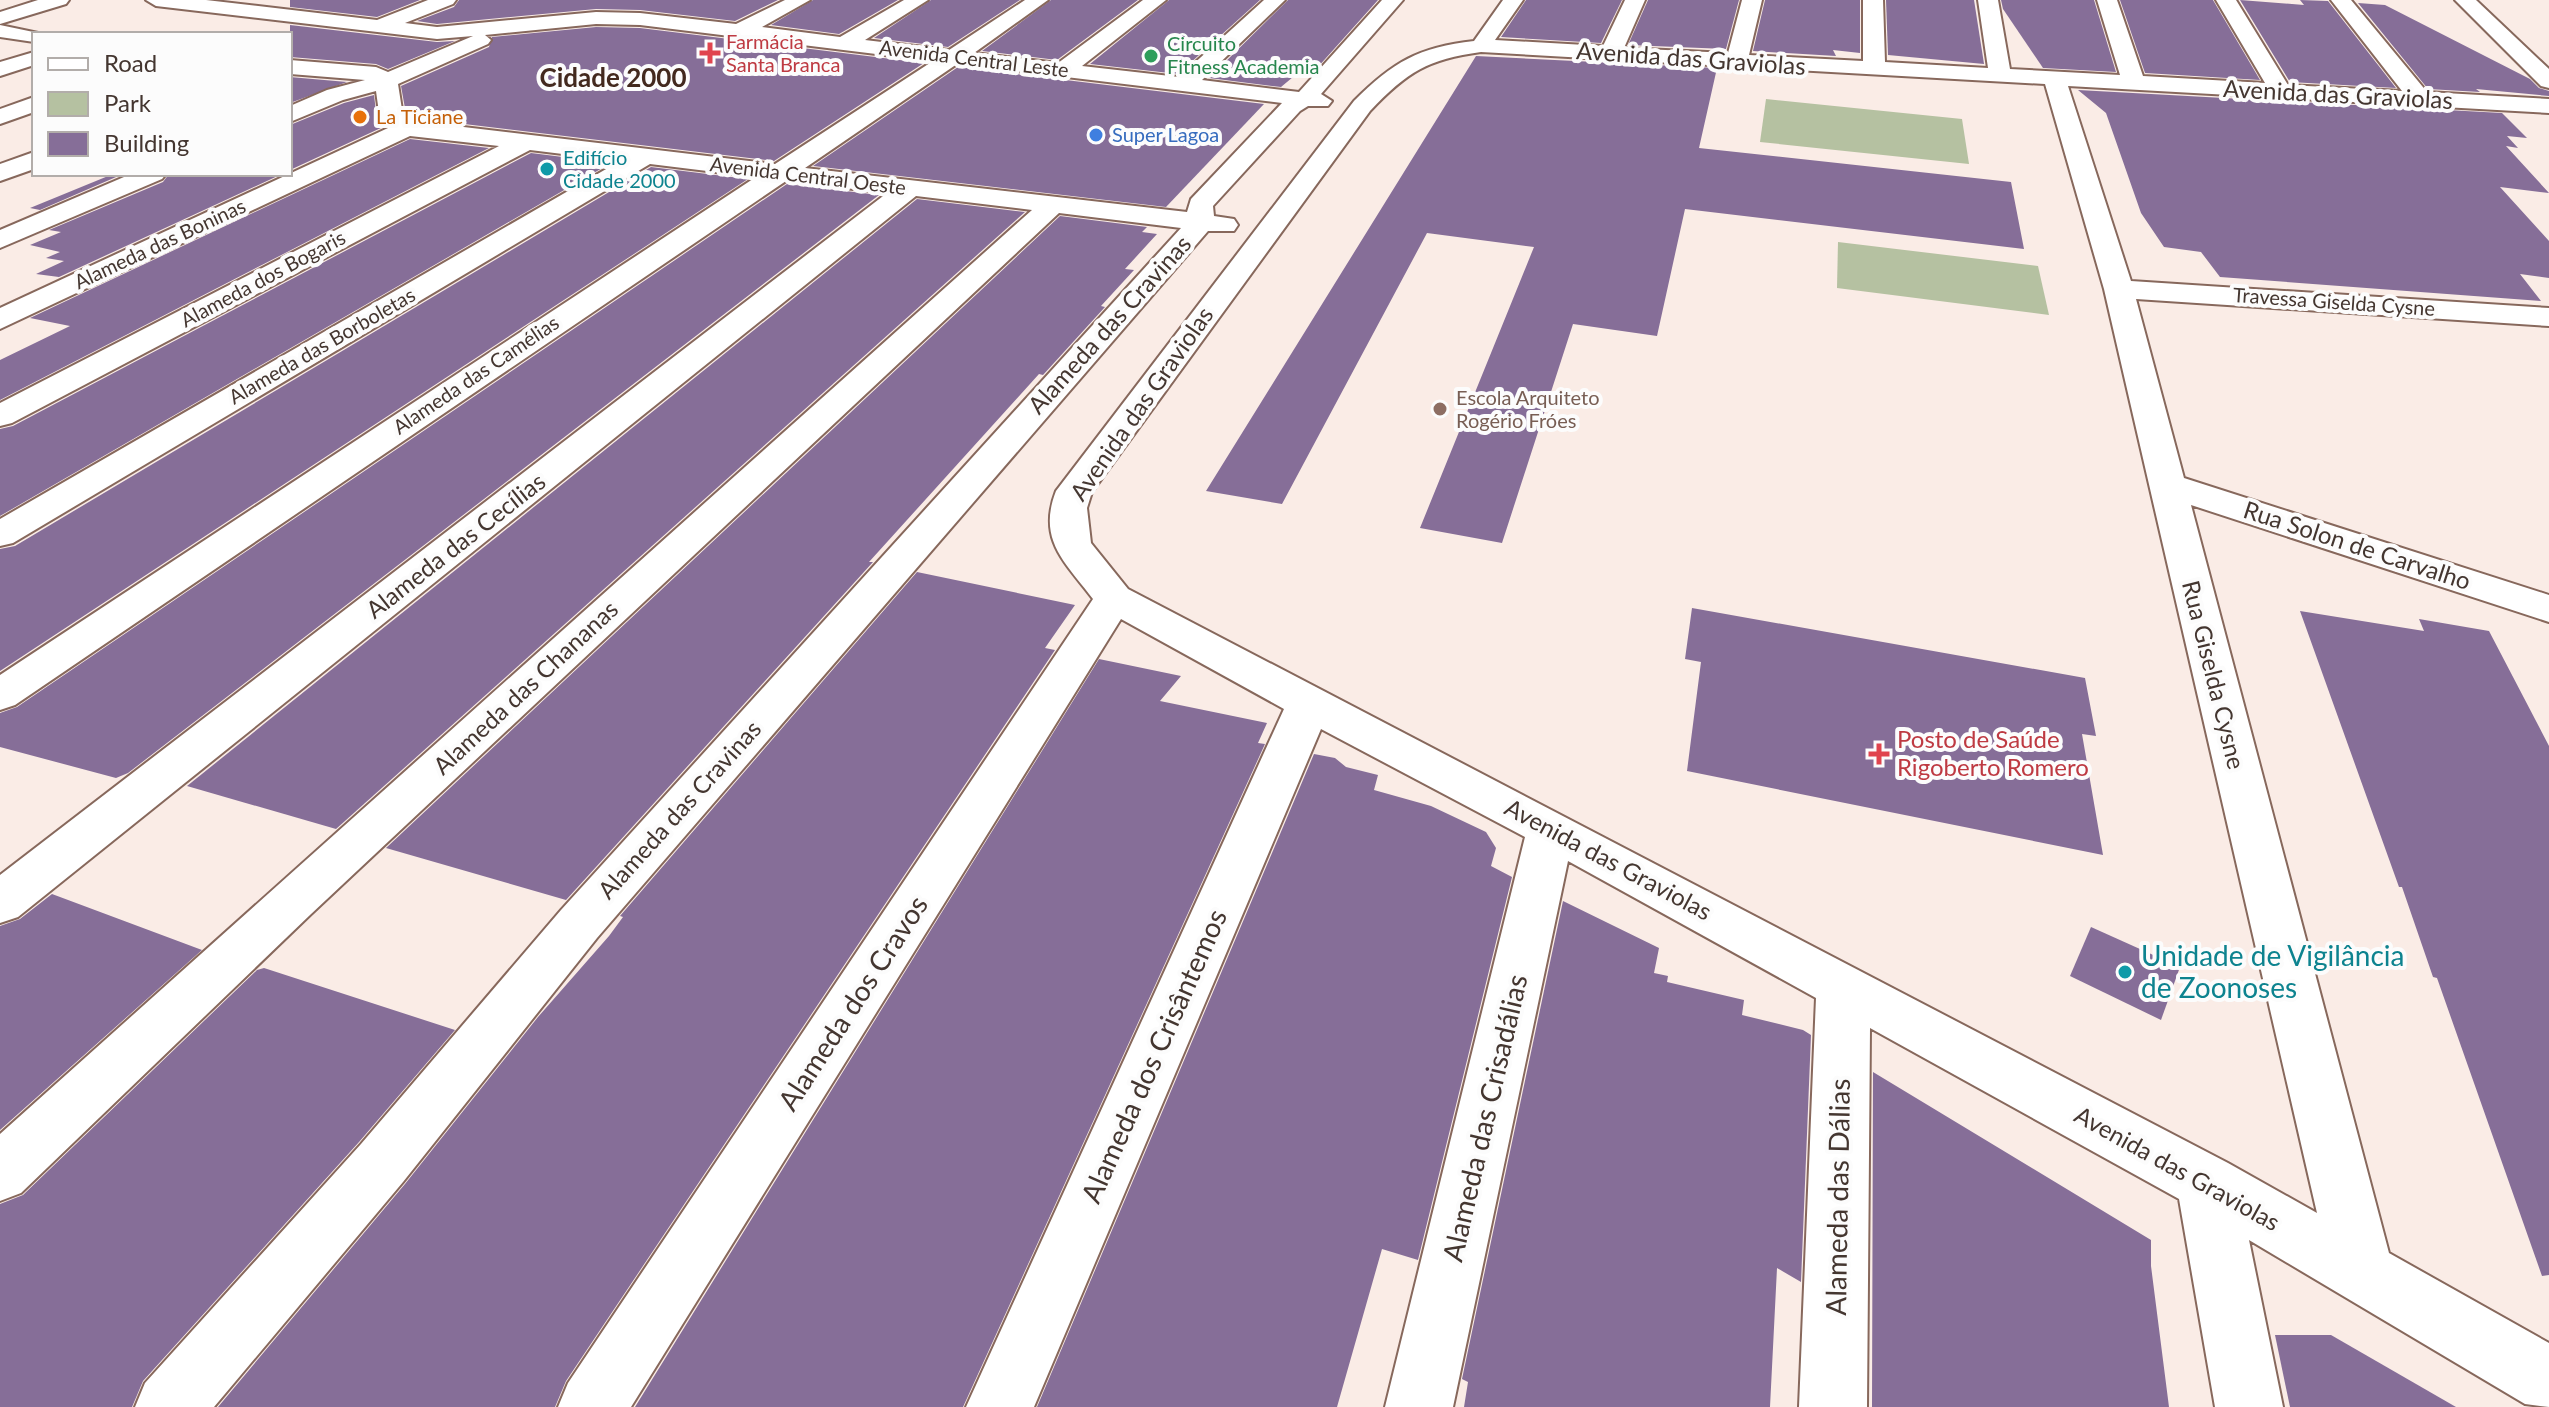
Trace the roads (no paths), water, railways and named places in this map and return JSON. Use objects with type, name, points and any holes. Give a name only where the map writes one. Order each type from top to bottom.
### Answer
[{"type":"street","points":[[0,18],[59,0]]},
{"type":"street","name":"Avenida Central Leste","points":[[156,0],[198,2],[378,27],[455,34],[596,18],[640,19],[1362,106]]},
{"type":"street","points":[[285,15],[328,0]]},
{"type":"street","points":[[378,27],[446,0]]},
{"type":"street","points":[[292,114],[335,95],[386,81],[509,28],[520,19],[565,0]]},
{"type":"street","points":[[640,19],[680,0]]},
{"type":"street","points":[[741,30],[800,0]]},
{"type":"street","points":[[844,43],[918,0]]},
{"type":"street","name":"Alameda das Camélias","points":[[0,695],[1038,0]]},
{"type":"street","points":[[1064,69],[1156,0]]},
{"type":"street","points":[[1185,84],[1275,0]]},
{"type":"street","name":"Alameda das Cravinas","points":[[169,1407],[382,1163],[579,924],[1201,222],[1200,205],[1292,106],[1305,99],[1393,0]]},
{"type":"street","points":[[1481,46],[1513,0]]},
{"type":"street","points":[[1610,54],[1635,0]]},
{"type":"street","points":[[1736,63],[1752,0]]},
{"type":"street","points":[[1873,0],[1874,70]]},
{"type":"street","points":[[1988,0],[2000,77]]},
{"type":"street","points":[[2107,0],[2134,83]]},
{"type":"street","points":[[2226,0],[2281,92]]},
{"type":"street","points":[[2341,0],[2422,101]]},
{"type":"street","points":[[2465,0],[2549,81]]},
{"type":"street","points":[[0,31],[32,36]]},
{"type":"street","name":"Avenida das Graviolas","points":[[2549,106],[1736,63],[1481,46],[1434,53],[1406,63],[1362,106],[1074,491],[1068,508],[1072,545],[1114,598],[1309,704],[1551,829],[2207,1183],[2549,1380]]},
{"type":"street","points":[[0,69],[32,59]]},
{"type":"street","points":[[292,67],[376,74],[386,81],[392,120],[407,128]]},
{"type":"street","name":"Rua Giselda Cysne","points":[[2055,80],[2119,289],[2363,1274]]},
{"type":"street","points":[[0,117],[32,105]]},
{"type":"street","name":"Avenida Central Oeste","points":[[407,128],[1268,230]]},
{"type":"street","name":"Alameda das Boninas","points":[[0,320],[407,128]]},
{"type":"street","name":"Alameda dos Bogaris","points":[[0,416],[526,142]]},
{"type":"street","name":"Alameda das Borboletas","points":[[0,535],[644,157]]},
{"type":"street","points":[[0,173],[32,161]]},
{"type":"street","points":[[0,240],[148,176]]},
{"type":"street","name":"Alameda das Cecílias","points":[[0,903],[910,188]]},
{"type":"street","name":"Alameda das Chananas","points":[[0,1173],[292,901],[1053,205]]},
{"type":"street","name":"Travessa Giselda Cysne","points":[[2119,289],[2549,317]]},
{"type":"street","name":"Rua Solon de Carvalho","points":[[2165,484],[2549,609]]},
{"type":"street","name":"Alameda dos Cravos","points":[[592,1407],[1114,598]]},
{"type":"street","name":"Alameda dos Crisântemos","points":[[1000,1407],[1309,704]]},
{"type":"street","name":"Alameda das Crisadálias","points":[[1419,1407],[1551,829]]},
{"type":"street","name":"Alameda das Dálias","points":[[1833,1407],[1843,987]]},
{"type":"street","points":[[2207,1183],[2249,1407]]},
{"type":"place","name":"Farmácia Santa Branca","points":[[710,53]]},
{"type":"place","name":"Circuito Fitness Academia","points":[[1151,56]]},
{"type":"place","name":"La Ticiane","points":[[360,117]]},
{"type":"place","name":"Super Lagoa","points":[[1096,135]]},
{"type":"place","name":"Edifício Cidade 2000","points":[[547,169]]},
{"type":"place","name":"Escola Arquiteto Rogério Fróes","points":[[1440,409]]},
{"type":"place","name":"Posto de Saúde Rigoberto Romero","points":[[1879,754]]},
{"type":"place","name":"Unidade de Vigilância de Zoonoses","points":[[2125,972]]},
{"type":"district","name":"Cidade 2000","points":[[613,78]]}]
